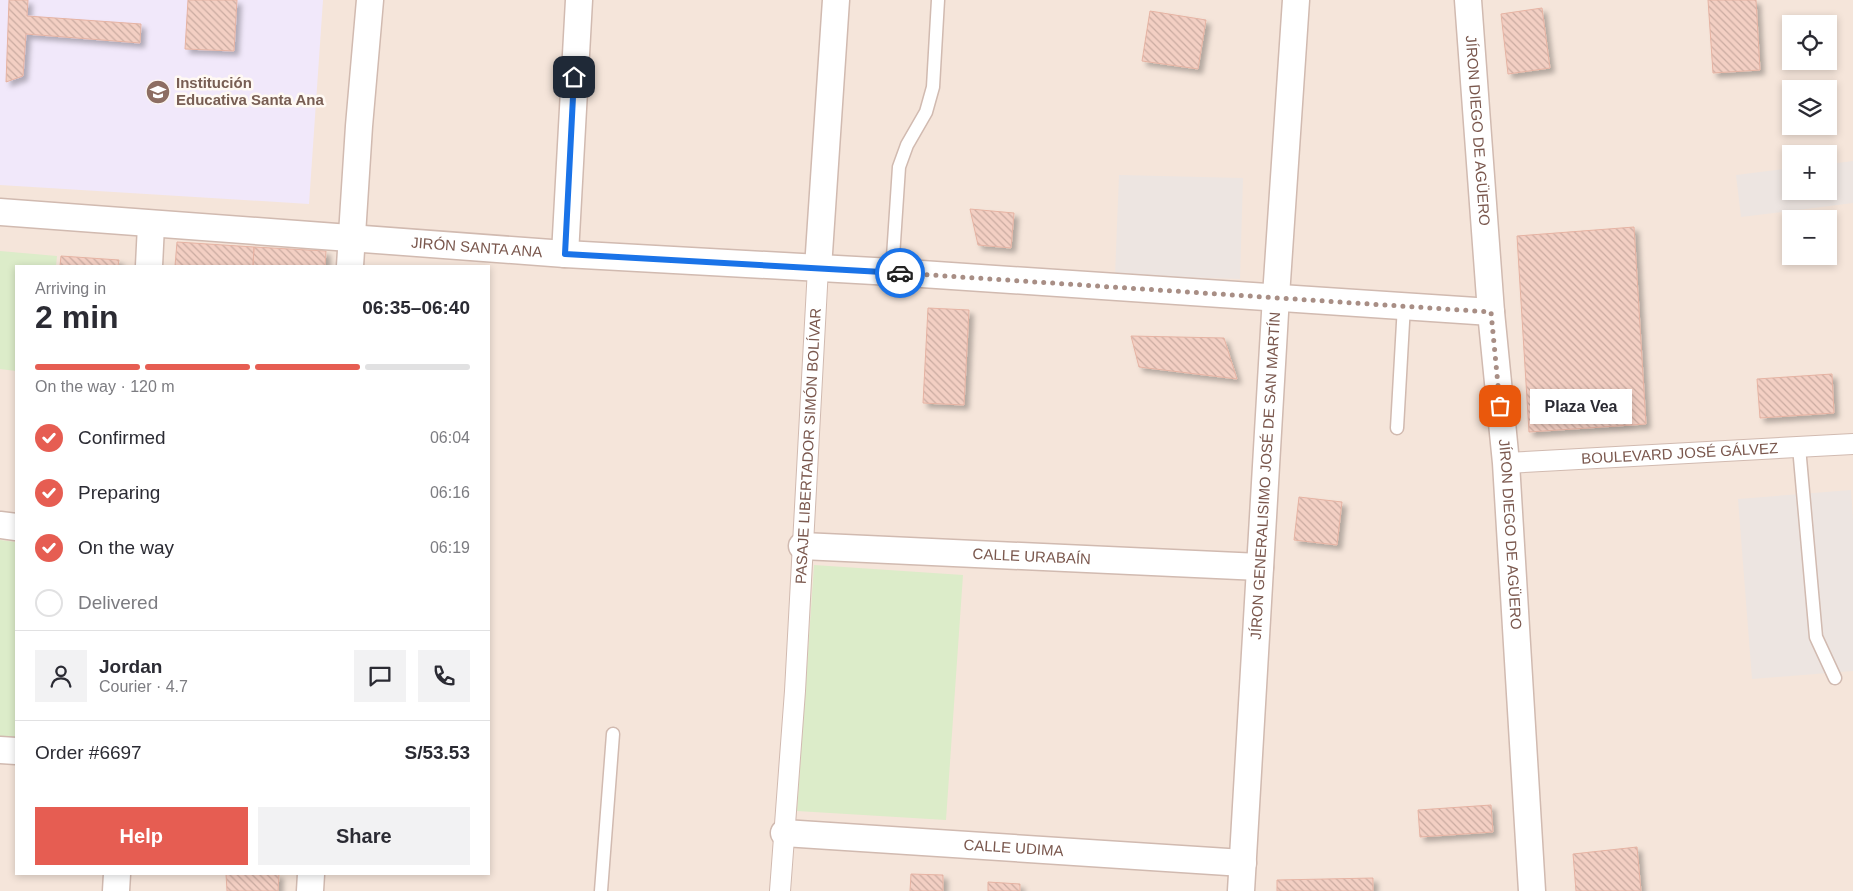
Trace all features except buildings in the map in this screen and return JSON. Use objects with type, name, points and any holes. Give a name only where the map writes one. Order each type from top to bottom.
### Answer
[{"type":"street","points":[[350,265],[359,126],[370,0]]},
{"type":"street","points":[[565,254],[579,0]]},
{"type":"street","name":"PASAJE LIBERTADOR SIMÓN BOLÍVAR","points":[[780,891],[795,690],[818,268],[836,0]]},
{"type":"street","name":"JÍRON GENERALISIMO JOSÉ DE SAN MARTÍN","points":[[1241,891],[1276,296],[1296,0]]},
{"type":"street","name":"JÍRON DIEGO DE AGÜERO","points":[[1468,0],[1491,312],[1506,463],[1532,891]]},
{"type":"street","name":"JIRÓN SANTA ANA","points":[[0,212],[565,254],[1276,296],[1491,312]]},
{"type":"street","points":[[149,265],[151,224]]},
{"type":"street","name":"BOULEVARD JOSÉ GÁLVEZ","points":[[1506,463],[1853,444]]},
{"type":"street","points":[[0,525],[15,526]]},
{"type":"street","name":"CALLE URABAÍN","points":[[802,546],[1260,567]]},
{"type":"street","points":[[0,750],[15,751]]},
{"type":"street","name":"CALLE UDIMA","points":[[784,833],[1243,863]]},
{"type":"street","points":[[116,891],[117,875]]},
{"type":"street","points":[[310,891],[311,875]]},
{"type":"lane","points":[[892,272],[899,167],[906,145],[926,112],[933,87],[938,0]]},
{"type":"lane","points":[[1396,428],[1404,305]]},
{"type":"lane","points":[[1799,448],[1816,637],[1835,678]]},
{"type":"lane","points":[[601,891],[613,734]]},
{"type":"shaded area","points":[[0,0],[1853,0],[1853,891],[0,891]]},
{"type":"shaded area","name":"Institución Educativa Santa Ana","points":[[0,0],[323,0],[309,204],[0,185]]},
{"type":"shaded area","points":[[1853,161],[1853,203],[1782,210],[1782,212],[1741,217],[1736,175],[1782,169],[1782,200],[1837,200],[1837,163]]},
{"type":"shaded area","points":[[1119,175],[1243,178],[1240,279],[1115,275]]},
{"type":"shaded area","points":[[1851,490],[1853,520],[1853,671],[1752,679],[1738,499]]},
{"type":"green space","points":[[0,251],[57,256],[56,265],[15,265],[15,371],[0,369]]},
{"type":"green space","points":[[0,540],[15,542],[15,737],[0,736]]},
{"type":"green space","points":[[814,565],[963,575],[946,820],[797,811]]},
{"type":"way so far","points":[[900,273],[1276,296],[1491,312],[1500,406]]},
{"type":"place","name":"Institución Educativa Santa Ana","points":[[158,92]]},
{"type":"place","name":"Plaza Vea","points":[[1500,406]]},
{"type":"route","points":[[574,77],[565,254],[900,273]]}]
